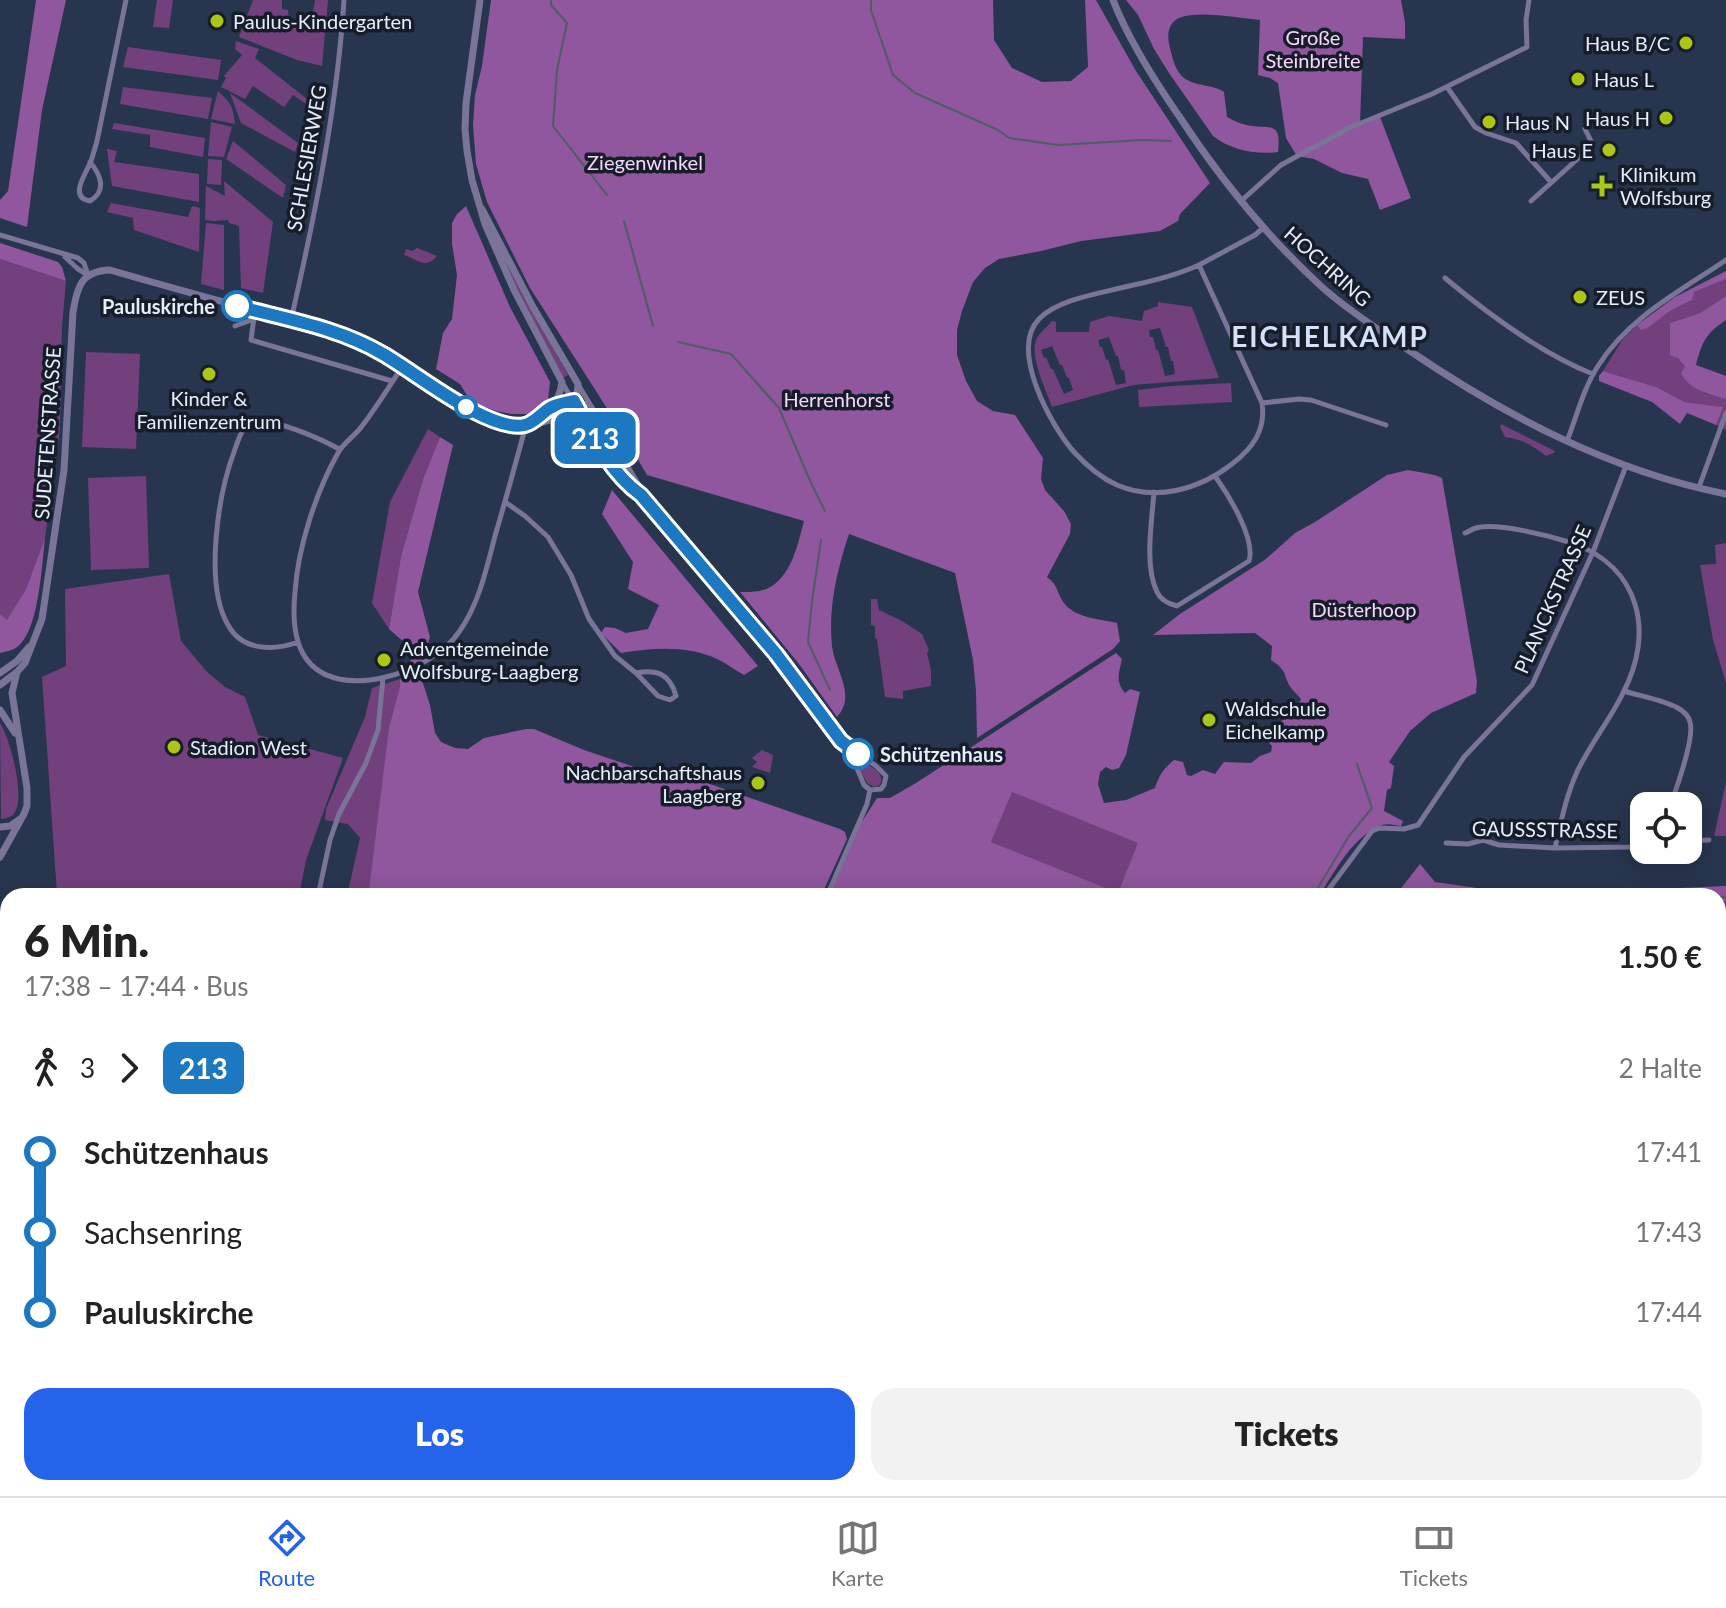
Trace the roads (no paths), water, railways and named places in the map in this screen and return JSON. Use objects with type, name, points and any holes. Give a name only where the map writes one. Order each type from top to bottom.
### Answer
[{"type":"street","points":[[90,162],[98,172],[101,186],[98,196],[90,201],[83,200],[79,192],[97,141],[126,0]]},
{"type":"street","name":"SCHLESIERWEG","points":[[291,320],[323,165],[340,52],[344,0]]},
{"type":"street","points":[[480,0],[465,129],[472,180],[485,224],[514,290],[562,382],[617,473],[641,495],[776,654],[841,741],[886,776],[881,789],[870,790],[864,785],[848,747]]},
{"type":"street","name":"HOCHRING","points":[[1113,0],[1154,80],[1209,163],[1263,228],[1325,290],[1446,376],[1509,413],[1626,466],[1726,494]]},
{"type":"street","points":[[1240,202],[1291,159],[1349,128],[1432,94],[1527,47],[1529,0]]},
{"type":"street","points":[[1447,87],[1475,127],[1516,143],[1551,182]]},
{"type":"street","points":[[1531,201],[1593,145],[1585,129]]},
{"type":"street","points":[[482,209],[533,307],[639,485],[641,495]]},
{"type":"street","points":[[1199,265],[1262,403],[1259,436],[1239,459],[1215,476],[1183,489],[1154,492],[1120,486],[1090,467],[1058,430],[1037,387],[1028,352],[1029,336],[1040,318],[1055,308],[1095,294],[1171,276],[1199,265],[1263,228]]},
{"type":"street","points":[[0,235],[61,254],[88,275],[98,270],[110,270],[254,315],[291,320],[342,335],[403,366],[479,414],[507,424],[548,422],[574,401],[578,384]]},
{"type":"street","points":[[1567,441],[1593,374],[1618,339],[1641,316],[1726,260]]},
{"type":"street","name":"SUDETENSTRASSE","points":[[34,642],[42,619],[61,499],[68,437],[73,312],[77,293],[88,275]]},
{"type":"street","points":[[1445,278],[1541,347],[1593,374]]},
{"type":"street","points":[[235,326],[254,315]]},
{"type":"street","points":[[254,315],[251,340],[392,381]]},
{"type":"street","points":[[403,366],[363,425],[339,449],[313,511],[297,572],[294,608],[298,642],[303,655],[323,674],[347,680],[383,678],[422,663],[457,636],[477,600],[526,425],[552,407],[557,401],[562,382]]},
{"type":"street","points":[[1262,403],[1311,400],[1386,425]]},
{"type":"street","points":[[552,407],[574,401],[590,405]]},
{"type":"street","points":[[1699,488],[1726,413]]},
{"type":"street","points":[[298,642],[273,648],[255,646],[240,639],[227,624],[216,578],[215,548],[224,483],[241,435],[254,422],[266,421],[298,431],[339,449]]},
{"type":"street","name":"PLANCKSTRASSE","points":[[1330,888],[1372,831],[1418,825],[1464,757],[1532,685],[1593,552],[1626,466]]},
{"type":"street","points":[[1154,492],[1150,550],[1154,579],[1157,593],[1163,600],[1177,606],[1249,561],[1251,553],[1244,529],[1226,490],[1215,476]]},
{"type":"street","points":[[505,502],[548,537],[571,575],[589,619],[615,656],[658,696],[670,700],[676,696],[665,676],[656,671],[636,673]]},
{"type":"street","points":[[1465,533],[1477,527],[1497,527],[1545,536],[1593,552],[1625,582],[1637,606],[1640,620],[1638,647],[1624,691],[1577,774],[1565,804],[1555,848]]},
{"type":"street","points":[[0,673],[17,661],[34,642]]},
{"type":"street","points":[[12,693],[1,684],[25,663],[34,642]]},
{"type":"street","points":[[0,665],[17,661]]},
{"type":"street","points":[[0,857],[27,806],[12,693],[17,672]]},
{"type":"street","points":[[320,888],[339,814],[366,763],[378,730],[383,678]]},
{"type":"street","points":[[1624,691],[1678,708],[1687,715],[1691,724],[1688,746],[1675,792]]},
{"type":"street","points":[[0,710],[19,742]]},
{"type":"street","points":[[830,888],[867,804],[870,790]]},
{"type":"street","points":[[0,827],[10,826],[24,814]]},
{"type":"street","name":"GAUSSSTRASSE","points":[[1446,843],[1468,844],[1483,840],[1499,845],[1555,848],[1630,847]]},
{"type":"street","points":[[1702,840],[1709,840]]},
{"type":"waterway","points":[[551,0],[551,5],[567,23],[557,70],[553,126],[607,195]]},
{"type":"waterway","points":[[871,0],[871,10],[893,75],[915,93],[998,130],[1009,138],[1058,145],[1171,141]]},
{"type":"waterway","points":[[624,221],[653,326]]},
{"type":"waterway","points":[[678,342],[731,354],[779,408],[825,511]]},
{"type":"waterway","points":[[821,540],[808,642],[830,690]]},
{"type":"waterway","points":[[1318,888],[1349,836],[1372,808],[1357,764]]},
{"type":"place","name":"Paulus-Kindergarten","points":[[217,21]]},
{"type":"place","name":"Haus B/C","points":[[1686,43]]},
{"type":"place","name":"Haus L","points":[[1578,79]]},
{"type":"place","name":"Haus H","points":[[1666,118]]},
{"type":"place","name":"Haus N","points":[[1489,122]]},
{"type":"place","name":"Haus E","points":[[1609,150]]},
{"type":"place","name":"Klinikum Wolfsburg","points":[[1602,186]]},
{"type":"place","name":"ZEUS","points":[[1580,297]]},
{"type":"place","name":"Pauluskirche","points":[[237,306]]},
{"type":"place","name":"Kinder & Familienzentrum","points":[[209,374]]},
{"type":"place","name":"Adventgemeinde Wolfsburg-Laagberg","points":[[384,660]]},
{"type":"place","name":"Waldschule Eichelkamp","points":[[1209,720]]},
{"type":"place","name":"Stadion West","points":[[174,747]]},
{"type":"place","name":"Schützenhaus","points":[[858,754]]},
{"type":"place","name":"Nachbarschaftshaus Laagberg","points":[[758,783]]},
{"type":"district","name":"EICHELKAMP","points":[[1330,336]]},
{"type":"park label","name":"Große Steinbreite","points":[[1313,48]]},
{"type":"park label","name":"Ziegenwinkel","points":[[645,162]]},
{"type":"park label","name":"Herrenhorst","points":[[837,399]]},
{"type":"park label","name":"Düsterhoop","points":[[1364,609]]}]
